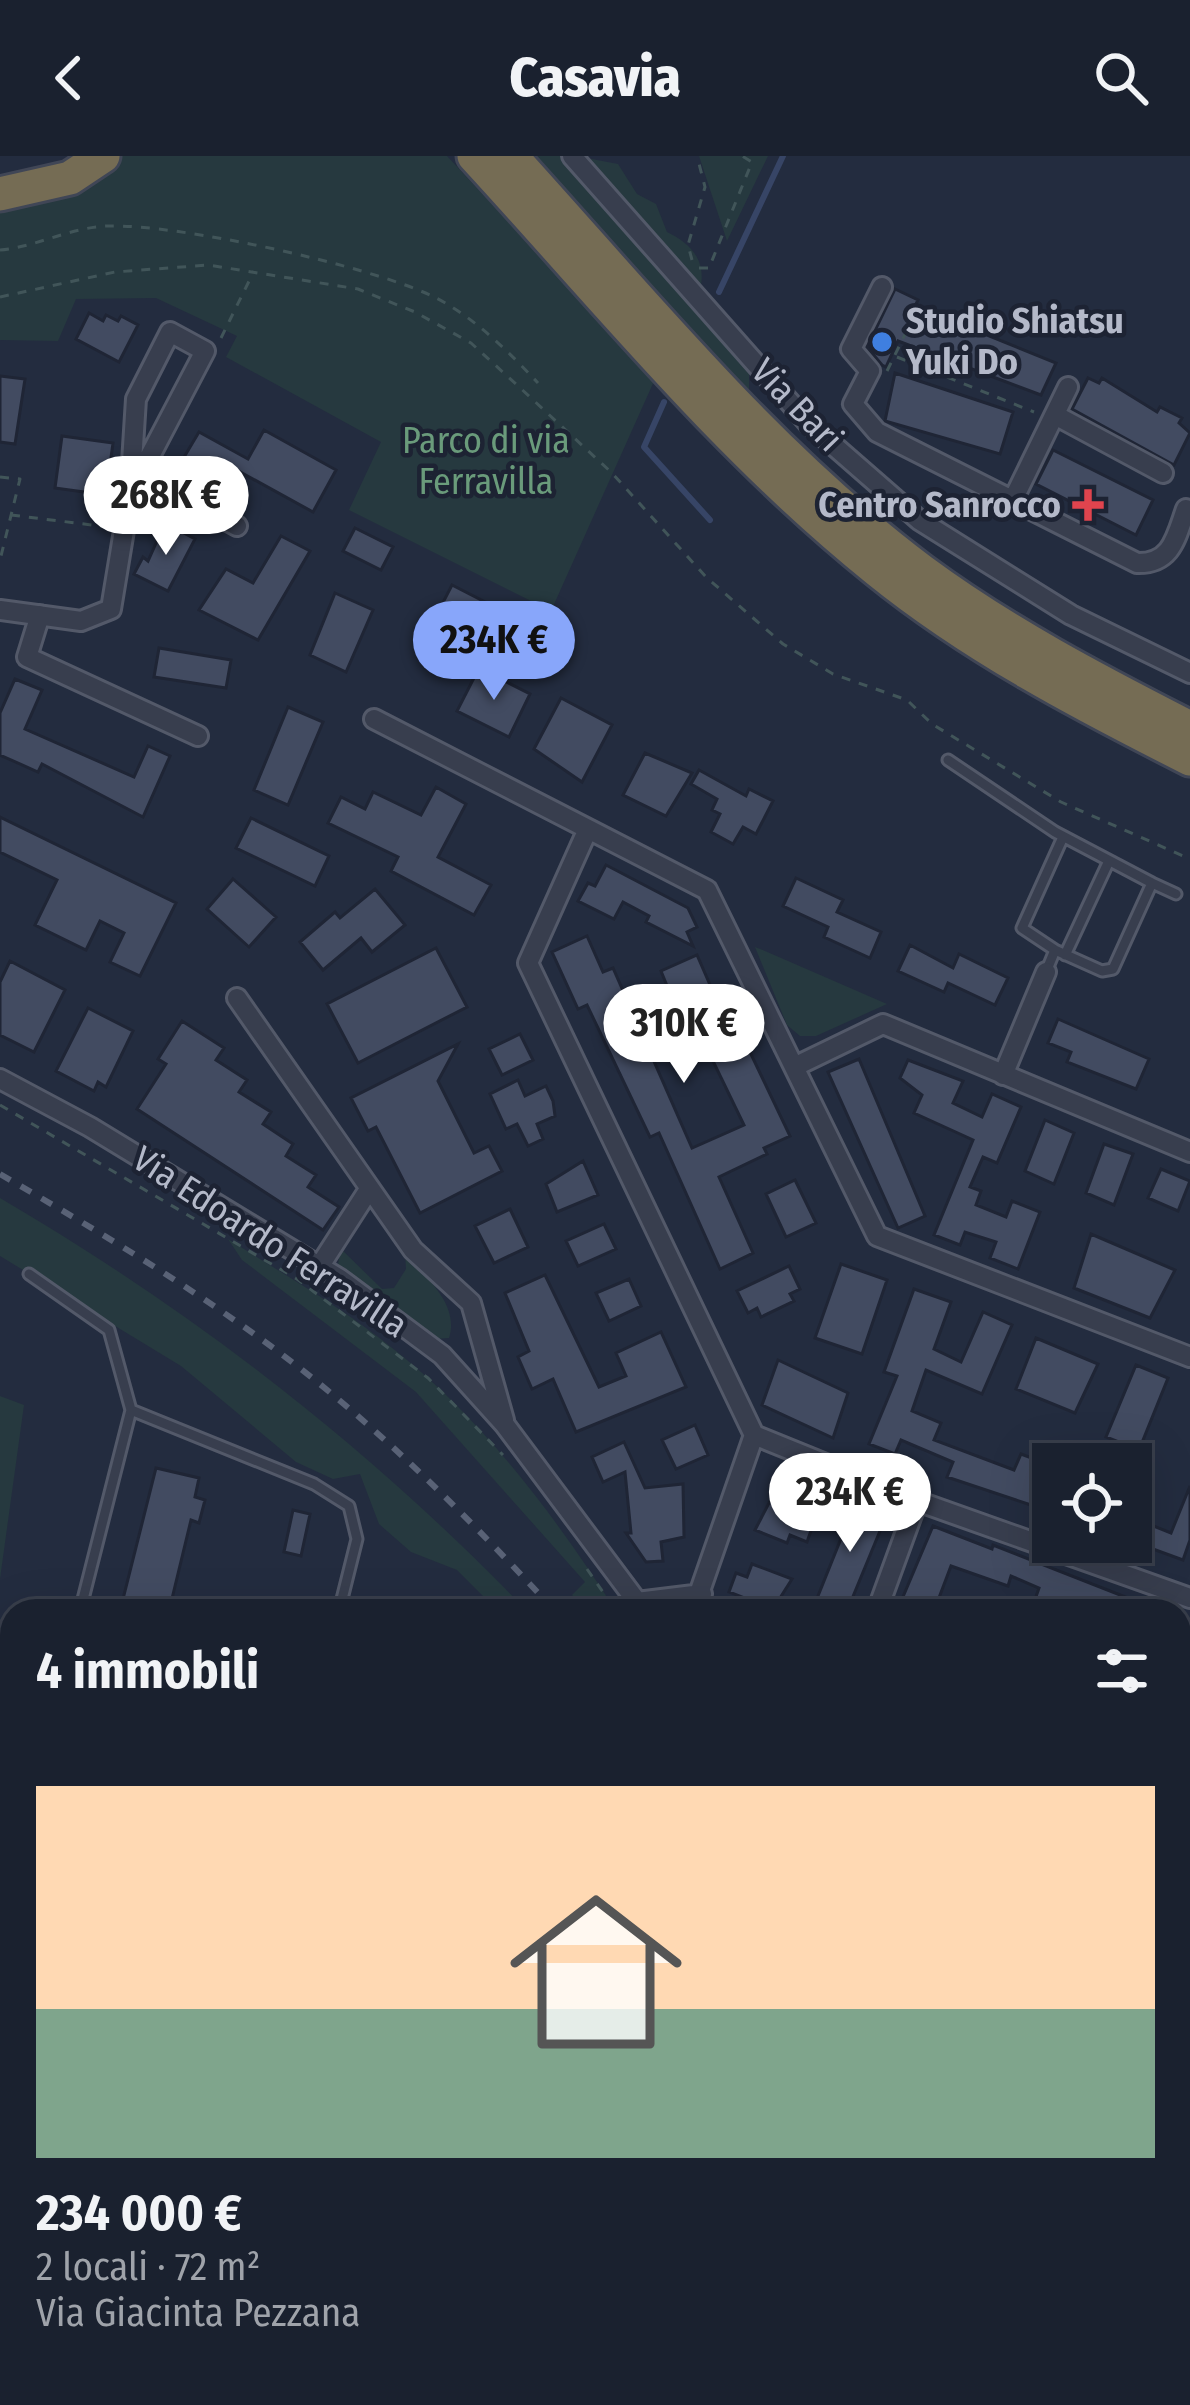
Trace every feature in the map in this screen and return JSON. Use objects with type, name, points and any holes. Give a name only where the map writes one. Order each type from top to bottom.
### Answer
[{"type":"highway","points":[[11,193],[65,156]]},
{"type":"highway","points":[[11,193],[70,178],[103,156]]},
{"type":"highway","points":[[511,156],[754,422],[866,526],[1016,634],[1190,728]]},
{"type":"highway","points":[[475,157],[724,431],[862,558],[1021,670],[1190,759]]},
{"type":"street","name":"Via Bari","points":[[572,156],[808,424],[919,520],[1072,615],[1190,673]]},
{"type":"street","points":[[882,286],[851,350],[870,371],[854,404],[877,433],[1137,563],[1154,564],[1170,553],[1190,511]]},
{"type":"street","points":[[0,610],[81,621],[111,609],[130,494],[136,399],[170,332],[205,351],[130,494]]},
{"type":"street","points":[[1011,504],[1068,387]]},
{"type":"street","points":[[1053,417],[1162,473]]},
{"type":"street","points":[[140,473],[237,526]]},
{"type":"street","points":[[40,615],[27,657],[198,736]]},
{"type":"street","points":[[374,719],[707,890],[878,1236],[1190,1357]]},
{"type":"street","points":[[588,829],[528,964],[754,1435],[917,1501],[1190,1598]]},
{"type":"street","points":[[1003,1075],[1046,972]]},
{"type":"street","points":[[237,998],[413,1250],[471,1304],[506,1425]]},
{"type":"street","points":[[794,1067],[883,1024],[1190,1151]]},
{"type":"street","name":"Via Edoardo Ferravilla","points":[[0,1079],[90,1127],[319,1267],[442,1355],[506,1425],[634,1599]]},
{"type":"street","points":[[319,1267],[368,1191]]},
{"type":"street","points":[[699,1599],[754,1435]]},
{"type":"street","points":[[882,1599],[917,1501]]},
{"type":"lane","points":[[948,760],[1063,837],[1176,894]]},
{"type":"lane","points":[[1063,837],[1022,928],[1060,952],[1102,971],[1113,969],[1152,883]]},
{"type":"lane","points":[[1046,972],[1108,862]]},
{"type":"lane","points":[[28,1274],[109,1330],[131,1410],[83,1599]]},
{"type":"lane","points":[[131,1410],[314,1484],[350,1506],[357,1539],[343,1599]]},
{"type":"path","points":[[697,156],[704,188],[688,245],[694,268],[709,268],[752,162],[742,156]]},
{"type":"path","points":[[0,250],[108,226],[198,237],[344,266],[434,297],[511,354],[538,383]]},
{"type":"path","points":[[0,297],[115,272],[208,265],[358,289],[471,343],[612,473],[706,577],[802,657],[907,700],[932,724],[1061,802],[1190,859]]},
{"type":"path","points":[[870,371],[890,371],[920,304]]},
{"type":"path","points":[[897,357],[1053,417]]},
{"type":"path","points":[[0,477],[20,479],[0,560]]},
{"type":"path","points":[[11,515],[124,529]]},
{"type":"path","points":[[0,1105],[297,1279],[428,1378],[509,1462]]},
{"type":"path","points":[[588,1570],[608,1599]]},
{"type":"green space","name":"Parco di via Ferravilla","points":[[118,156],[447,156],[655,379],[551,611],[349,510],[381,442],[226,357],[237,336],[156,298],[76,299],[58,341],[0,340],[0,213],[71,186]]},
{"type":"green space","points":[[534,156],[568,156],[749,369],[749,393]]},
{"type":"green space","points":[[576,156],[618,164],[637,194],[656,204],[667,232],[685,243],[700,264],[699,293]]},
{"type":"green space","points":[[699,156],[768,156],[727,241]]},
{"type":"green space","points":[[755,947],[887,1004],[816,1036],[800,1036],[787,1025]]},
{"type":"green space","points":[[0,1198],[143,1288],[278,1386],[406,1494],[515,1599],[486,1599],[457,1570],[411,1552],[379,1524],[360,1474],[333,1479],[296,1462],[181,1366],[0,1256]]},
{"type":"green space","points":[[228,1239],[376,1335],[429,1379],[489,1439],[608,1599],[576,1599],[572,1595],[585,1582],[416,1392],[242,1260]]},
{"type":"green space","points":[[341,1249],[382,1289],[394,1288],[406,1269],[405,1253],[445,1302],[450,1314],[449,1338],[434,1339],[338,1264]]},
{"type":"green space","points":[[0,1396],[24,1405],[0,1579]]},
{"type":"building","points":[[895,289],[918,300],[915,306],[1056,363],[1041,395],[898,341],[886,367],[882,365],[867,347]]},
{"type":"building","points":[[89,313],[103,321],[106,315],[118,321],[121,316],[138,325],[119,362],[76,339]]},
{"type":"building","points":[[895,373],[1013,412],[1000,454],[885,421]]},
{"type":"building","points":[[0,376],[25,379],[15,444],[0,442]]},
{"type":"building","points":[[1088,378],[1099,383],[1102,378],[1157,412],[1160,407],[1182,418],[1179,423],[1190,433],[1174,465],[1072,409]]},
{"type":"building","points":[[264,430],[336,470],[313,512],[222,462],[207,486],[177,469],[199,432],[248,459]]},
{"type":"building","points":[[62,436],[113,443],[106,495],[55,488]]},
{"type":"building","points":[[1053,450],[1153,500],[1136,535],[1036,484]]},
{"type":"building","points":[[165,523],[195,539],[168,591],[134,574],[143,557],[148,561]]},
{"type":"building","points":[[355,528],[393,547],[381,570],[343,551]]},
{"type":"building","points":[[281,536],[310,551],[258,640],[199,610],[226,569],[253,583]]},
{"type":"building","points":[[452,585],[485,602],[453,663],[420,647]]},
{"type":"building","points":[[335,593],[373,610],[346,672],[310,655]]},
{"type":"building","points":[[159,648],[231,660],[226,688],[154,677]]},
{"type":"building","points":[[479,668],[530,694],[509,737],[457,711]]},
{"type":"building","points":[[15,679],[42,690],[25,729],[134,777],[148,746],[170,756],[143,817],[42,764],[38,772],[0,755],[0,713]]},
{"type":"building","points":[[561,698],[612,725],[582,782],[534,749]]},
{"type":"building","points":[[288,707],[323,722],[288,805],[254,790]]},
{"type":"building","points":[[645,753],[692,773],[666,816],[623,795]]},
{"type":"building","points":[[699,770],[746,796],[749,789],[773,801],[756,834],[743,827],[733,844],[711,832],[720,814],[712,810],[717,799],[691,784]]},
{"type":"building","points":[[436,787],[466,804],[438,857],[491,885],[474,915],[391,871],[398,857],[328,823],[341,797],[365,809],[373,792],[421,815]]},
{"type":"building","points":[[0,817],[176,903],[140,976],[110,962],[124,933],[100,921],[86,950],[35,925],[57,880],[0,852]]},
{"type":"building","points":[[251,818],[329,856],[315,886],[236,848]]},
{"type":"building","points":[[606,865],[688,908],[697,927],[687,932],[693,946],[646,922],[649,916],[623,902],[614,919],[578,901],[588,883],[595,886]]},
{"type":"building","points":[[796,878],[843,900],[837,912],[881,932],[870,958],[824,937],[828,927],[783,906]]},
{"type":"building","points":[[233,879],[276,917],[249,947],[207,909]]},
{"type":"building","points":[[375,889],[405,925],[372,952],[361,938],[323,970],[300,942],[335,912],[340,918]]},
{"type":"building","points":[[587,936],[603,972],[613,968],[692,1148],[744,1125],[683,999],[674,1003],[661,971],[697,955],[721,1010],[728,1006],[790,1136],[764,1148],[767,1154],[719,1177],[753,1253],[720,1269],[659,1133],[650,1137],[587,1005],[578,1009],[552,952]]},
{"type":"building","points":[[910,945],[953,968],[959,954],[1008,978],[995,1005],[948,983],[944,992],[898,971]]},
{"type":"building","points":[[436,948],[467,1007],[358,1063],[327,1004]]},
{"type":"building","points":[[10,961],[65,990],[34,1052],[0,1035],[0,982]]},
{"type":"building","points":[[88,1008],[133,1031],[106,1087],[98,1082],[94,1091],[56,1071]]},
{"type":"building","points":[[1058,1019],[1149,1059],[1136,1089],[1067,1062],[1071,1052],[1048,1043]]},
{"type":"building","points":[[182,1021],[224,1048],[216,1060],[247,1080],[239,1092],[271,1112],[263,1124],[293,1144],[286,1156],[316,1175],[308,1187],[339,1207],[323,1230],[137,1109],[166,1064],[158,1059]]},
{"type":"building","points":[[520,1034],[533,1060],[502,1075],[489,1049]]},
{"type":"building","points":[[458,1044],[438,1081],[474,1153],[489,1146],[502,1171],[420,1213],[376,1127],[368,1131],[351,1098]]},
{"type":"building","points":[[859,1059],[925,1216],[898,1228],[828,1072]]},
{"type":"building","points":[[908,1060],[963,1081],[953,1103],[982,1117],[992,1094],[1021,1107],[997,1163],[983,1157],[970,1187],[981,1191],[976,1205],[1006,1217],[1012,1201],[1040,1212],[1018,1269],[990,1258],[996,1242],[965,1232],[960,1245],[934,1235],[973,1140],[914,1113],[922,1095],[900,1078]]},
{"type":"building","points":[[518,1080],[525,1096],[546,1086],[553,1101],[555,1116],[537,1124],[543,1139],[528,1146],[517,1124],[506,1129],[490,1094]]},
{"type":"building","points":[[1045,1120],[1074,1133],[1054,1184],[1025,1171]]},
{"type":"building","points":[[1104,1144],[1133,1154],[1114,1205],[1086,1193]]},
{"type":"building","points":[[583,1161],[598,1195],[557,1212],[546,1184]]},
{"type":"building","points":[[1161,1169],[1190,1181],[1178,1211],[1148,1198]]},
{"type":"building","points":[[795,1180],[816,1223],[786,1237],[766,1194]]},
{"type":"building","points":[[510,1209],[528,1247],[494,1263],[475,1226]]},
{"type":"building","points":[[604,1224],[616,1249],[578,1266],[566,1241]]},
{"type":"building","points":[[1091,1234],[1175,1270],[1150,1318],[1074,1288]]},
{"type":"building","points":[[841,1264],[887,1280],[862,1354],[815,1338]]},
{"type":"building","points":[[789,1266],[800,1289],[790,1294],[794,1301],[761,1317],[757,1308],[748,1313],[737,1291]]},
{"type":"building","points":[[545,1275],[599,1387],[626,1376],[616,1353],[661,1332],[686,1387],[576,1432],[553,1379],[532,1389],[518,1357],[529,1351],[505,1293]]},
{"type":"building","points":[[629,1279],[641,1306],[609,1321],[596,1293]]},
{"type":"building","points":[[914,1289],[951,1302],[934,1349],[961,1362],[983,1312],[1012,1325],[982,1394],[926,1370],[912,1411],[941,1423],[934,1440],[1014,1470],[1021,1454],[1032,1458],[1031,1505],[947,1477],[953,1462],[901,1440],[895,1454],[869,1444],[897,1376],[884,1372]]},
{"type":"building","points":[[1036,1338],[1098,1364],[1075,1413],[1016,1389]]},
{"type":"building","points":[[778,1360],[848,1393],[833,1438],[762,1405]]},
{"type":"building","points":[[1136,1365],[1168,1378],[1142,1443],[1106,1437]]},
{"type":"building","points":[[695,1425],[708,1455],[676,1469],[662,1440]]},
{"type":"building","points":[[624,1442],[645,1488],[683,1484],[684,1537],[661,1542],[663,1561],[646,1562],[626,1533],[631,1533],[625,1472],[603,1482],[592,1457]]},
{"type":"building","points":[[156,1468],[199,1478],[195,1497],[205,1500],[199,1523],[191,1520],[172,1599],[123,1599]]},
{"type":"building","points":[[784,1474],[813,1486],[801,1516],[814,1522],[807,1542],[790,1535],[787,1543],[755,1530]]},
{"type":"building","points":[[1190,1486],[1190,1540],[1183,1560],[1152,1549],[1152,1525],[1171,1533]]},
{"type":"building","points":[[843,1497],[887,1514],[852,1599],[817,1599],[846,1526],[833,1521]]},
{"type":"building","points":[[293,1510],[310,1514],[301,1556],[284,1552]]},
{"type":"building","points":[[933,1526],[1130,1599],[1035,1599],[1039,1588],[1011,1576],[1008,1586],[951,1566],[939,1599],[902,1599]]},
{"type":"building","points":[[752,1564],[792,1579],[779,1599],[747,1599],[729,1592],[736,1573],[747,1577]]},
{"type":"waterway","points":[[719,292],[783,156]]},
{"type":"waterway","points":[[664,402],[644,447],[710,520]]},
{"type":"railway","points":[[0,1174],[172,1278],[310,1376],[420,1472],[544,1599]]},
{"type":"place","name":"Studio Shiatsu Yuki Do","points":[[882,342]]},
{"type":"place","name":"Centro Sanrocco","points":[[1088,505]]}]
